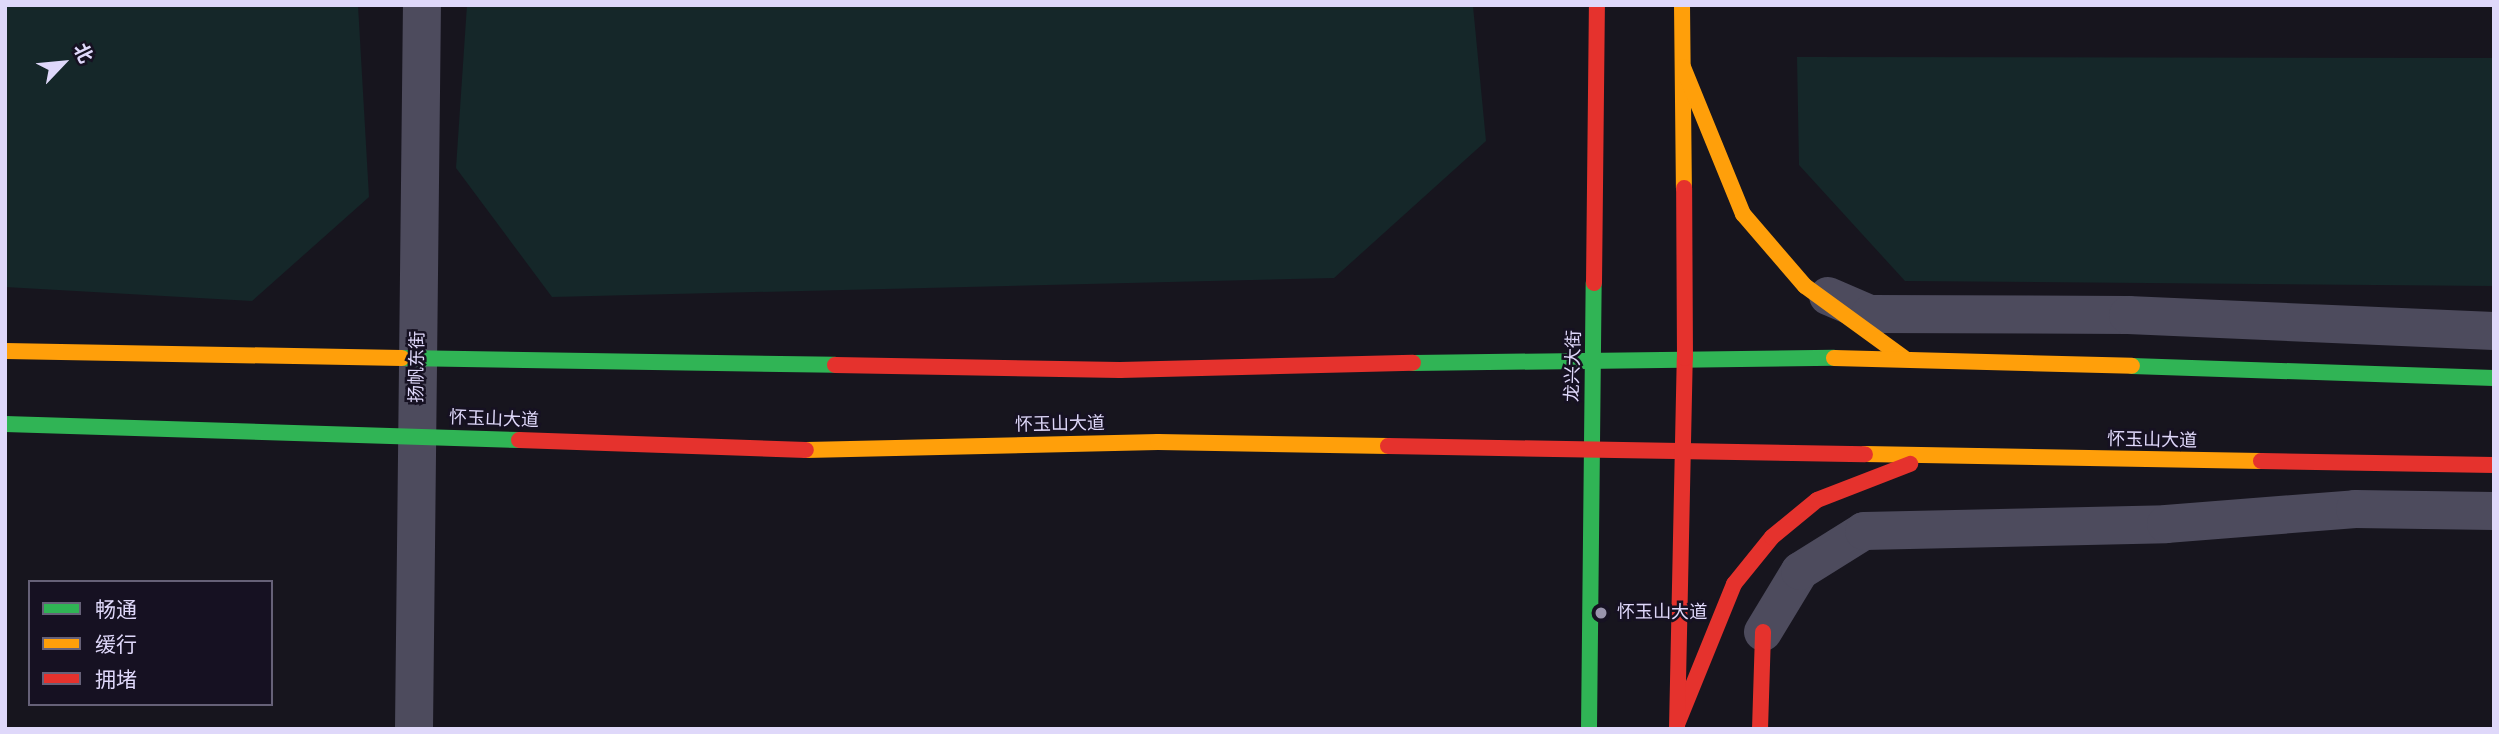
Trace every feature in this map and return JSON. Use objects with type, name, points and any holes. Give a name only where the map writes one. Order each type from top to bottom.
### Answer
[{"type":"street","name":"扬帆东街","points":[[414,729],[422,5]]},
{"type":"street","name":"龙兴大街","points":[[1589,729],[1597,5]]},
{"type":"street","points":[[1677,726],[1685,358],[1682,5]]},
{"type":"street","points":[[1682,65],[1743,214],[1805,286],[1904,358]]},
{"type":"street","points":[[1805,286],[1870,314],[2128,315],[2494,331]]},
{"type":"street","points":[[5,351],[1120,370],[1595,359],[1904,358],[2494,379]]},
{"type":"street","name":"怀玉山大道","points":[[5,424],[820,450],[1158,442],[2494,465]]},
{"type":"street","points":[[1677,726],[1734,584],[1772,537],[1818,500],[1927,457]]},
{"type":"street","points":[[1760,729],[1763,632],[1800,571],[1864,530],[2166,524],[2356,509],[2494,511]]},
{"type":"shaded area","points":[[5,5],[358,5],[369,197],[252,301],[5,287]]},
{"type":"shaded area","points":[[467,5],[1473,6],[1486,141],[1334,278],[552,297],[456,168]]},
{"type":"shaded area","points":[[1797,57],[2494,58],[2494,286],[1905,281],[1799,165]]},
{"type":"traffic: fast","points":[[1589,729],[1594,283]]},
{"type":"traffic: fast","points":[[402,358],[835,365]]},
{"type":"traffic: fast","points":[[1413,363],[1834,358]]},
{"type":"traffic: fast","points":[[2132,366],[2494,378]]},
{"type":"traffic: fast","points":[[5,424],[519,440]]},
{"type":"traffic: slow","points":[[1682,5],[1684,188]]},
{"type":"traffic: slow","points":[[1683,67],[1743,214],[1805,286],[1904,358]]},
{"type":"traffic: slow","points":[[5,351],[402,358]]},
{"type":"traffic: slow","points":[[1834,358],[2132,366]]},
{"type":"traffic: slow","points":[[806,450],[1158,442],[1388,446]]},
{"type":"traffic: slow","points":[[1865,454],[2261,461]]},
{"type":"traffic: jam","points":[[1594,283],[1597,5]]},
{"type":"traffic: jam","points":[[1677,729],[1685,358],[1684,188]]},
{"type":"traffic: jam","points":[[835,365],[1120,370],[1413,363]]},
{"type":"traffic: jam","points":[[519,440],[806,450]]},
{"type":"traffic: jam","points":[[1388,446],[1865,454]]},
{"type":"traffic: jam","points":[[2261,461],[2494,465]]},
{"type":"traffic: jam","points":[[1678,722],[1734,584],[1772,537],[1817,500],[1910,464]]},
{"type":"traffic: jam","points":[[1760,729],[1763,632]]},
{"type":"place","name":"怀玉山大道","points":[[1601,613]]}]
